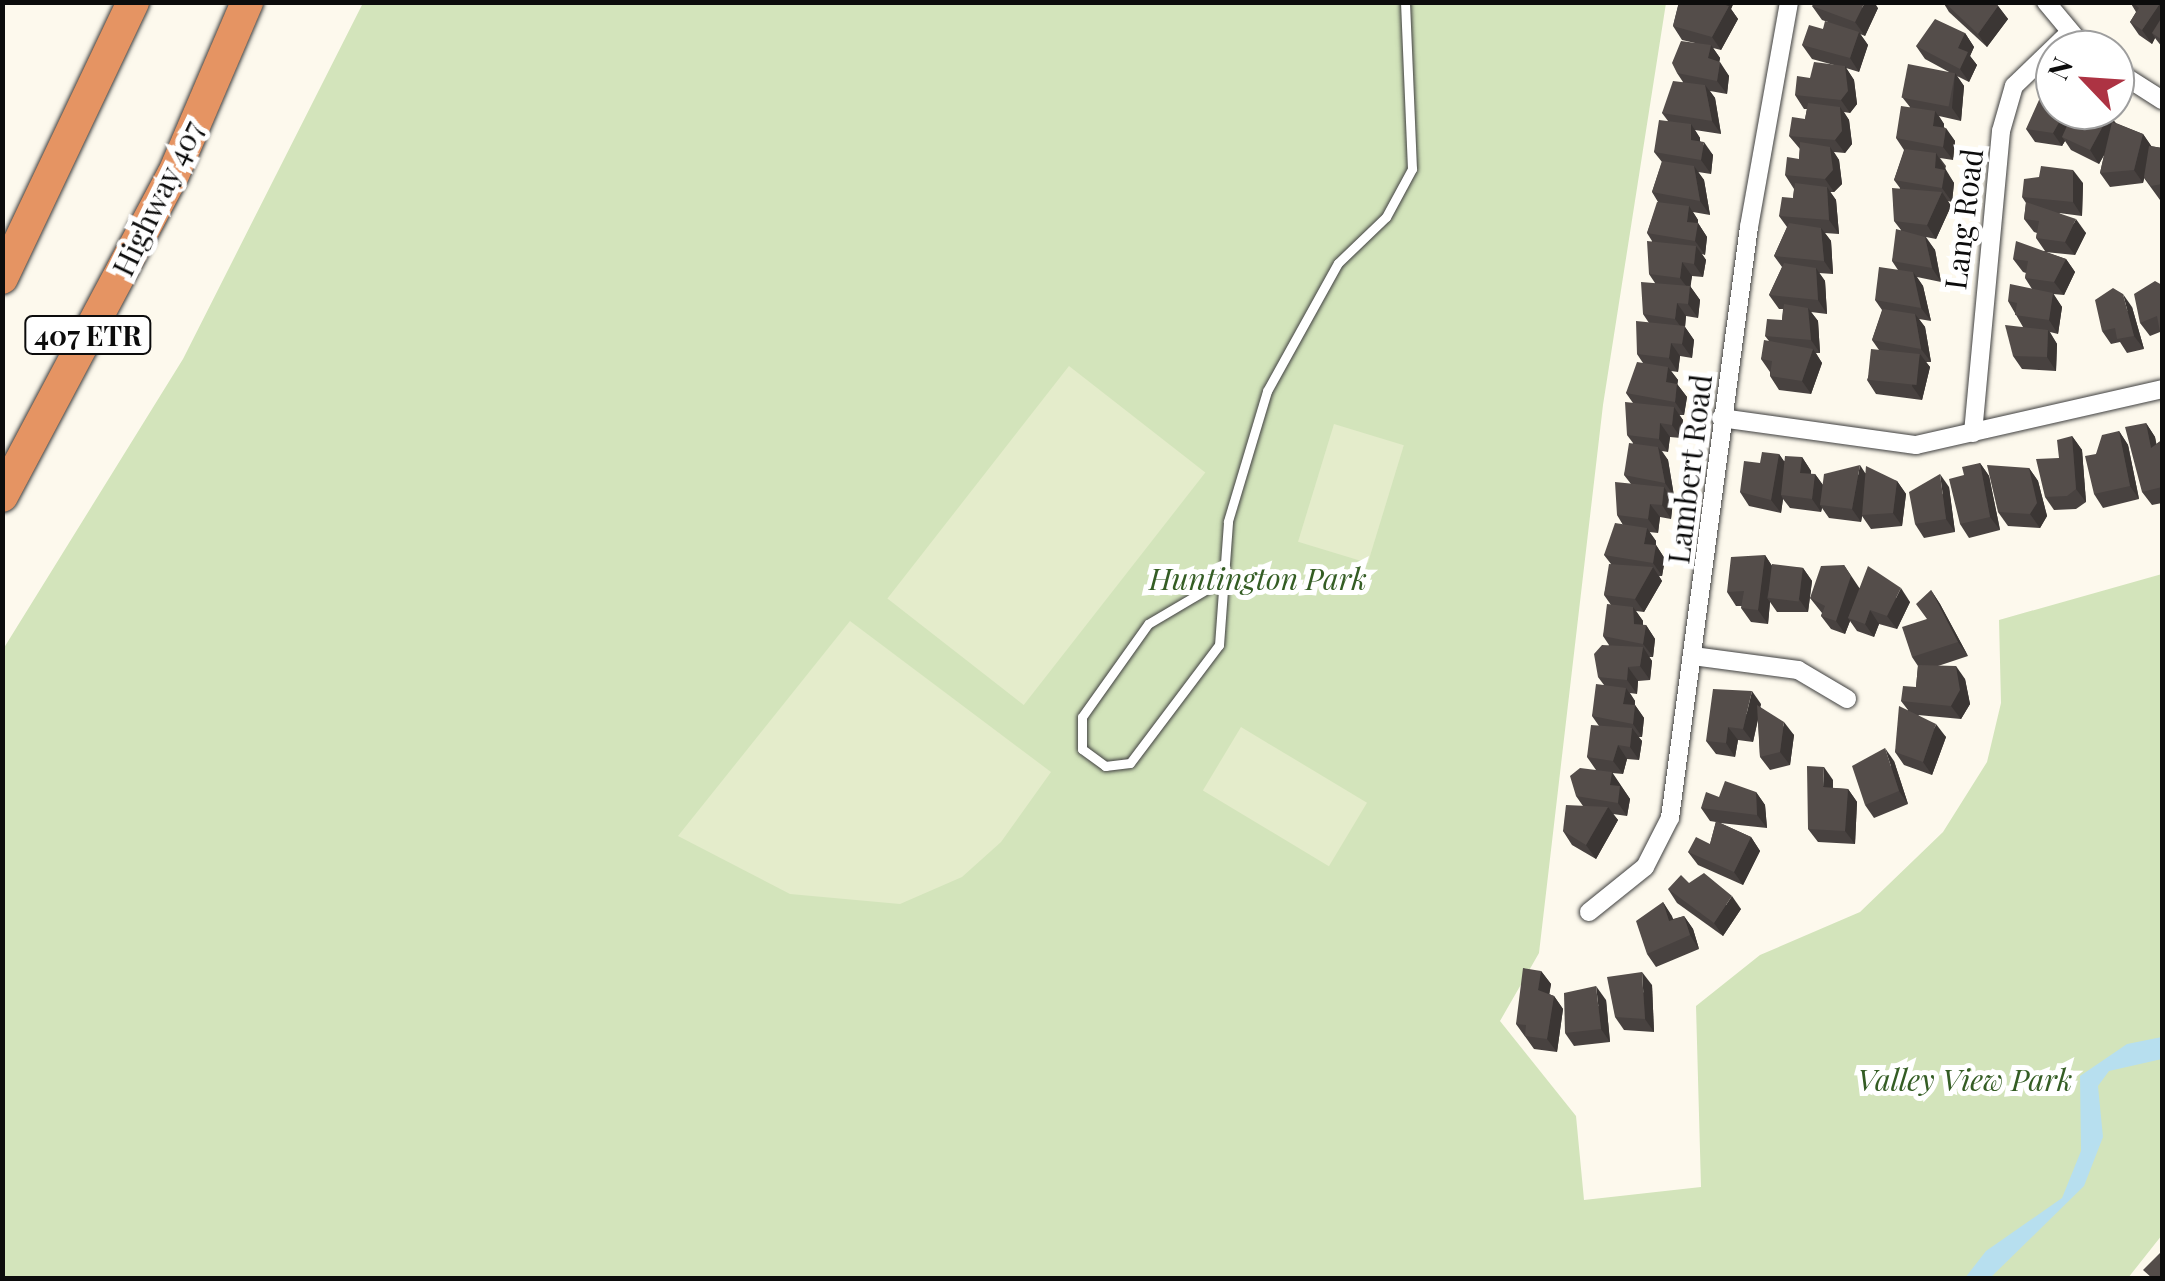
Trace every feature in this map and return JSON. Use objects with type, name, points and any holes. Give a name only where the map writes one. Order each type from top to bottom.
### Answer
[{"type":"highway","name":"407 ETR","points":[[2,278],[133,2]]},
{"type":"highway","name":"Highway 407","points":[[2,496],[172,175],[247,2]]},
{"type":"highway","points":[[172,175],[271,2]]},
{"type":"street","name":"Lambert Road","points":[[1589,912],[1644,867],[1666,830],[1693,656],[1722,418],[1789,2]]},
{"type":"street","points":[[2046,2],[2062,30]]},
{"type":"street","name":"Lang Road","points":[[1974,433],[2001,131],[2014,86],[2035,66]]},
{"type":"street","points":[[2135,83],[2162,100]]},
{"type":"street","points":[[1722,418],[1916,445],[2162,388]]},
{"type":"street","points":[[1693,656],[1806,673],[1847,699]]},
{"type":"lane","points":[[1220,582],[1148,624],[1082,717],[1082,749],[1105,766],[1130,763],[1219,645],[1220,582],[1267,391],[1338,262],[1386,217],[1412,169],[1405,2]]},
{"type":"green space","points":[[363,3],[1666,3],[1603,405],[1539,953],[1500,1021],[1576,1116],[1584,1200],[1701,1187],[1696,1006],[1760,955],[1860,912],[1943,832],[1987,762],[2001,703],[1999,620],[2162,574],[2162,1235],[2128,1278],[3,1278],[2,651],[183,359]]},
{"type":"green space","points":[[1069,366],[1205,473],[1024,705],[887,598]]},
{"type":"green space","points":[[1334,424],[1404,445],[1368,563],[1298,542]]},
{"type":"green space","points":[[850,621],[1051,772],[1001,842],[962,877],[900,904],[790,894],[678,836]]},
{"type":"green space","points":[[1241,727],[1367,803],[1329,866],[1203,790]]},
{"type":"water","points":[[2162,1037],[2162,1059],[2109,1071],[2098,1086],[2103,1137],[2084,1186],[1990,1278],[1965,1278],[1986,1251],[2062,1198],[2081,1151],[2080,1076],[2127,1044]]},
{"type":"building","points":[[1679,2],[1729,6],[1712,37],[1673,26]]},
{"type":"building","points":[[1815,2],[1865,2],[1855,22],[1812,6]]},
{"type":"building","points":[[1944,2],[1995,2],[1998,6],[1978,34]]},
{"type":"building","points":[[2132,2],[2161,2],[2142,30],[2130,22],[2139,8]]},
{"type":"building","points":[[2162,17],[2162,40],[2152,33]]},
{"type":"building","points":[[1935,19],[1965,33],[1958,48],[1968,52],[1960,69],[1916,46]]},
{"type":"building","points":[[1825,21],[1859,32],[1850,58],[1802,45],[1809,25],[1823,29]]},
{"type":"building","points":[[1681,41],[1711,45],[1708,58],[1720,62],[1717,81],[1677,73],[1672,63]]},
{"type":"building","points":[[1814,62],[1845,66],[1848,91],[1841,100],[1795,95],[1797,76],[1810,78]]},
{"type":"building","points":[[1908,64],[1955,73],[1949,107],[1902,97]]},
{"type":"building","points":[[1673,81],[1705,85],[1712,121],[1662,113]]},
{"type":"building","points":[[1808,103],[1840,107],[1842,131],[1835,140],[1789,136],[1792,117],[1805,119]]},
{"type":"building","points":[[1901,106],[1935,111],[1933,126],[1946,128],[1943,147],[1896,138]]},
{"type":"building","points":[[2035,109],[2035,130],[2055,130],[2053,133],[2026,129]]},
{"type":"building","points":[[1659,120],[1691,124],[1691,140],[1704,142],[1701,160],[1654,152]]},
{"type":"building","points":[[2065,130],[2101,130],[2090,150],[2062,137]]},
{"type":"building","points":[[2110,130],[2143,134],[2134,170],[2100,173]]},
{"type":"building","points":[[1800,142],[1830,147],[1833,170],[1825,179],[1785,175],[1787,157],[1799,159]]},
{"type":"building","points":[[2149,146],[2162,148],[2162,184],[2151,186],[2144,177]]},
{"type":"building","points":[[1905,149],[1936,153],[1935,168],[1945,170],[1942,188],[1894,180]]},
{"type":"building","points":[[1662,161],[1694,166],[1700,201],[1652,192]]},
{"type":"building","points":[[2041,166],[2073,170],[2073,202],[2022,197],[2024,179],[2039,177]]},
{"type":"building","points":[[1795,183],[1827,187],[1829,220],[1779,216],[1782,197],[1793,198]]},
{"type":"building","points":[[1892,188],[1942,192],[1927,225],[1894,221]]},
{"type":"building","points":[[1657,202],[1689,206],[1687,222],[1698,223],[1695,241],[1647,233]]},
{"type":"building","points":[[2026,202],[2076,219],[2065,242],[2036,238],[2039,221],[2024,219]]},
{"type":"building","points":[[1789,223],[1821,228],[1824,261],[1774,256]]},
{"type":"building","points":[[1896,229],[1925,237],[1932,268],[1892,261]]},
{"type":"building","points":[[1647,241],[1696,246],[1694,264],[1682,262],[1680,278],[1649,274]]},
{"type":"building","points":[[2016,241],[2066,259],[2054,282],[2025,278],[2028,261],[2013,259]]},
{"type":"building","points":[[1784,263],[1816,268],[1818,300],[1769,295]]},
{"type":"building","points":[[1879,267],[1913,272],[1921,308],[1875,300]]},
{"type":"building","points":[[2155,281],[2162,285],[2162,332],[2157,316],[2140,323],[2134,294]]},
{"type":"building","points":[[1641,282],[1690,286],[1688,304],[1677,303],[1675,319],[1643,314]]},
{"type":"building","points":[[2010,284],[2053,293],[2049,320],[2015,315],[2017,303],[2008,301]]},
{"type":"building","points":[[2113,288],[2123,294],[2134,336],[2117,339],[2115,328],[2102,331],[2095,300]]},
{"type":"building","points":[[1784,304],[1808,308],[1811,340],[1765,336],[1767,319],[1782,320]]},
{"type":"building","points":[[1883,309],[1915,314],[1921,349],[1872,340]]},
{"type":"building","points":[[1636,321],[1685,326],[1682,344],[1671,343],[1669,358],[1637,354]]},
{"type":"building","points":[[2005,325],[2048,330],[2047,357],[2013,356]]},
{"type":"building","points":[[1764,340],[1813,349],[1802,381],[1770,376],[1772,361],[1761,359]]},
{"type":"building","points":[[1871,349],[1920,354],[1916,385],[1868,380]]},
{"type":"building","points":[[1637,362],[1668,367],[1666,382],[1677,384],[1675,402],[1626,393]]},
{"type":"building","points":[[1625,402],[1674,407],[1672,425],[1660,423],[1659,439],[1627,435]]},
{"type":"building","points":[[2146,423],[2151,448],[2162,440],[2162,487],[2142,492],[2125,427]]},
{"type":"building","points":[[2119,431],[2130,486],[2094,494],[2085,456],[2096,454],[2102,435]]},
{"type":"building","points":[[2072,436],[2076,489],[2067,496],[2045,497],[2036,459],[2059,458],[2057,440]]},
{"type":"building","points":[[1629,443],[1658,447],[1665,483],[1624,475]]},
{"type":"building","points":[[1762,452],[1779,454],[1771,500],[1740,492],[1744,461],[1760,463]]},
{"type":"building","points":[[1785,456],[1802,457],[1800,473],[1815,474],[1812,499],[1781,495]]},
{"type":"building","points":[[1980,463],[1990,517],[1960,524],[1949,479],[1964,475],[1962,467]]},
{"type":"building","points":[[1860,465],[1852,509],[1820,505],[1824,474]]},
{"type":"building","points":[[1987,465],[2029,468],[2037,503],[2030,514],[1998,512]]},
{"type":"building","points":[[1866,466],[1897,481],[1893,513],[1862,515]]},
{"type":"building","points":[[1940,474],[1946,519],[1915,524],[1909,492]]},
{"type":"building","points":[[1615,482],[1664,487],[1662,505],[1650,504],[1648,519],[1617,515]]},
{"type":"building","points":[[1615,523],[1647,528],[1644,544],[1656,545],[1653,563],[1604,555]]},
{"type":"building","points":[[1765,555],[1758,610],[1741,608],[1744,591],[1727,592],[1731,557]]},
{"type":"building","points":[[1609,564],[1653,567],[1635,599],[1604,595]]},
{"type":"building","points":[[1772,564],[1803,568],[1799,602],[1768,598]]},
{"type":"building","points":[[1844,565],[1851,576],[1836,621],[1821,616],[1825,606],[1810,598],[1821,566]]},
{"type":"building","points":[[1868,566],[1901,588],[1887,616],[1870,610],[1865,624],[1848,618]]},
{"type":"building","points":[[1931,590],[1958,642],[1912,657],[1902,627],[1927,619],[1916,604]]},
{"type":"building","points":[[1607,604],[1633,607],[1634,624],[1646,625],[1643,644],[1603,636]]},
{"type":"building","points":[[1602,645],[1643,647],[1640,666],[1628,667],[1627,680],[1598,677],[1594,654]]},
{"type":"building","points":[[1918,665],[1956,666],[1960,690],[1951,706],[1901,701],[1903,686],[1916,687]]},
{"type":"building","points":[[1596,684],[1626,688],[1623,704],[1635,705],[1633,724],[1592,716]]},
{"type":"building","points":[[1713,689],[1752,691],[1743,729],[1728,727],[1726,743],[1706,741]]},
{"type":"building","points":[[1757,705],[1784,722],[1780,752],[1760,757]]},
{"type":"building","points":[[1899,706],[1936,724],[1923,762],[1895,752]]},
{"type":"building","points":[[1591,725],[1632,728],[1630,747],[1618,745],[1613,761],[1587,757]]},
{"type":"building","points":[[1885,748],[1899,791],[1865,805],[1852,766]]},
{"type":"building","points":[[1807,766],[1824,767],[1823,787],[1848,789],[1845,831],[1808,829]]},
{"type":"building","points":[[1580,768],[1612,772],[1610,785],[1620,786],[1618,803],[1576,796],[1570,776]]},
{"type":"building","points":[[1725,781],[1756,792],[1757,815],[1701,808],[1706,792],[1719,797]]},
{"type":"building","points":[[1566,805],[1608,807],[1586,845],[1563,831]]},
{"type":"building","points":[[1716,821],[1751,837],[1734,872],[1688,852],[1696,837],[1710,844]]},
{"type":"building","points":[[1704,873],[1732,896],[1714,923],[1668,889],[1681,875],[1689,883]]},
{"type":"building","points":[[1663,902],[1669,921],[1684,916],[1690,935],[1647,954],[1636,921]]},
{"type":"building","points":[[1523,968],[1541,971],[1538,990],[1554,996],[1547,1039],[1525,1036],[1526,1025],[1516,1024]]},
{"type":"building","points":[[1642,972],[1645,1019],[1615,1017],[1607,977]]},
{"type":"building","points":[[1596,986],[1601,1029],[1565,1033],[1564,993]]},
{"type":"building","points":[[2162,1251],[2162,1278],[2152,1278],[2143,1270]]},
{"type":"park label","name":"Huntington Park","points":[[1258,578]]},
{"type":"park label","name":"Valley View Park","points":[[1965,1079]]}]
